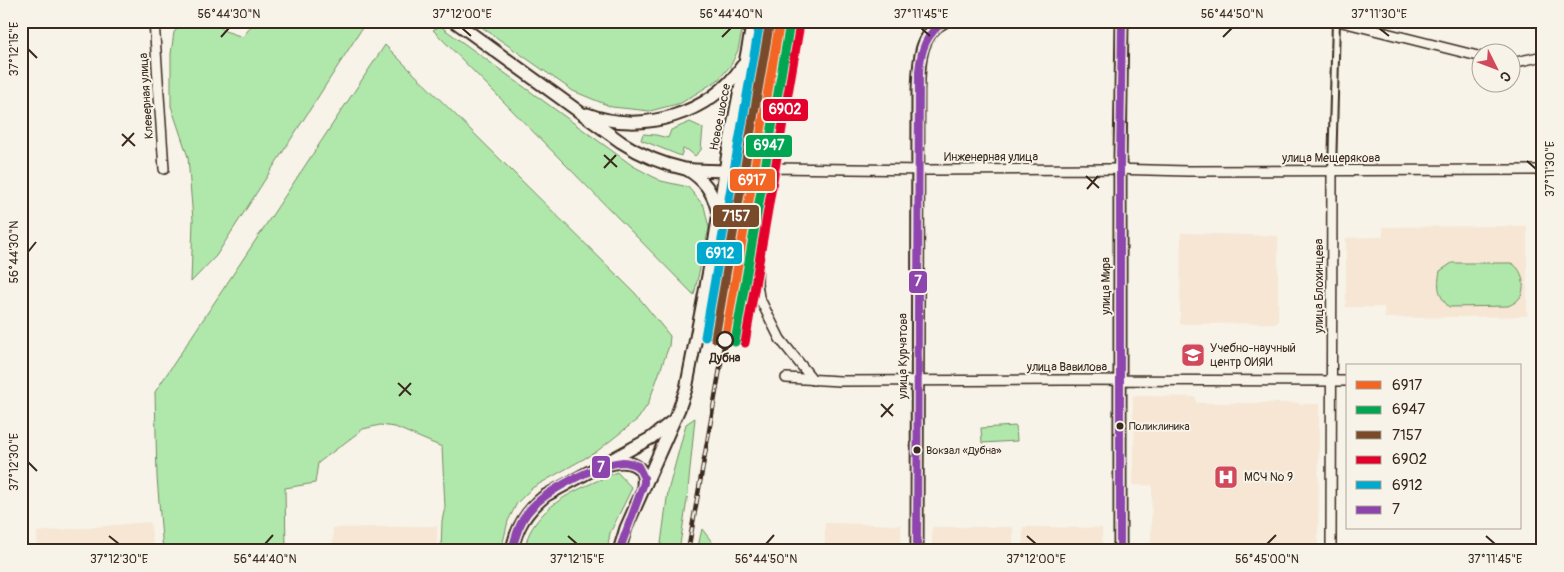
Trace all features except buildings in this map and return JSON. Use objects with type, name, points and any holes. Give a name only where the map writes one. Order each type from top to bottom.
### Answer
[{"type":"main road","name":"Новое шоссе","points":[[454,21],[638,153],[657,161],[686,169],[724,171],[753,21]]},
{"type":"main road","name":"улица Курчатова","points":[[917,551],[918,91],[920,57],[924,43],[929,34],[945,21]]},
{"type":"main road","name":"улица Мира","points":[[1120,551],[1122,21]]},
{"type":"main road","name":"Новое шоссе","points":[[570,106],[593,116],[628,122],[650,121],[670,117],[695,106],[714,94],[733,78],[745,60]]},
{"type":"main road","points":[[714,94],[719,92],[730,93],[738,99]]},
{"type":"main road","points":[[621,142],[618,133],[620,128],[628,122]]},
{"type":"main road","name":"Новое шоссе","points":[[686,169],[697,175],[708,186],[714,197],[718,214]]},
{"type":"main road","points":[[619,551],[626,528],[686,389],[724,171]]},
{"type":"main road","points":[[512,551],[523,519],[536,504],[558,488],[651,438],[675,417]]},
{"type":"main road","points":[[597,468],[614,462],[630,462],[642,472],[644,479],[643,488]]},
{"type":"street","name":"Клеверная улица","points":[[154,21],[164,168]]},
{"type":"street","points":[[1337,21],[1472,55]]},
{"type":"street","name":"улица Блохинцева","points":[[1331,551],[1332,171],[1337,21]]},
{"type":"street","points":[[1522,61],[1543,56]]},
{"type":"street","name":"Инженерная улица","points":[[814,380],[780,340],[759,297],[757,284],[759,226],[772,168],[918,170],[1120,169]]},
{"type":"street","name":"улица Мещерякова","points":[[1120,169],[1543,170]]},
{"type":"street","name":"улица Вавилова","points":[[786,378],[917,381],[1346,381]]},
{"type":"shaded area","points":[[1527,226],[1527,316],[1385,318],[1384,307],[1346,307],[1346,238],[1383,237],[1383,227]]},
{"type":"shaded area","points":[[1181,233],[1278,236],[1278,323],[1180,324]]},
{"type":"shaded area","name":"МСЧ № 9","points":[[1133,396],[1196,397],[1196,403],[1319,404],[1318,551],[1151,551],[1152,485],[1133,485],[1135,421],[1133,420]]},
{"type":"shaded area","points":[[150,522],[154,551],[38,551],[37,532]]},
{"type":"shaded area","points":[[825,523],[901,525],[901,551],[825,551]]},
{"type":"shaded area","points":[[437,526],[437,551],[333,551],[333,528]]},
{"type":"shaded area","points":[[932,527],[1013,527],[1013,551],[932,551]]},
{"type":"shaded area","points":[[1023,527],[1102,528],[1102,551],[1023,551]]},
{"type":"green space","points":[[186,21],[213,21],[225,31],[243,37],[255,21],[360,21],[361,30],[216,256],[191,282],[193,220],[188,157],[171,106],[171,54],[174,32]]},
{"type":"green space","points":[[473,21],[744,21],[738,50],[731,65],[718,80],[681,103],[650,111],[612,107],[573,91]]},
{"type":"green space","points":[[440,26],[633,166],[661,181],[688,187],[704,206],[709,228],[694,295],[433,30]]},
{"type":"green space","points":[[385,45],[635,293],[670,336],[669,346],[648,404],[638,419],[596,452],[532,488],[517,503],[508,521],[501,551],[441,551],[442,521],[445,507],[442,447],[395,427],[380,425],[363,429],[318,463],[315,483],[285,488],[286,551],[163,551],[157,477],[155,392]]},
{"type":"green space","points":[[690,122],[703,128],[701,150],[695,156],[688,150],[683,149],[681,156],[641,140],[643,134],[668,138],[671,130]]},
{"type":"green space","points":[[1452,263],[1511,263],[1515,265],[1522,277],[1521,296],[1508,306],[1449,307],[1439,290],[1439,281],[1440,271]]},
{"type":"green space","points":[[695,418],[687,500],[679,551],[660,551],[668,491],[686,424]]},
{"type":"green space","points":[[1016,426],[1017,441],[982,443],[981,428]]},
{"type":"green space","points":[[617,472],[632,488],[610,533],[607,551],[525,551],[530,532],[547,510],[568,495]]},
{"type":"green space","points":[[702,529],[719,551],[697,551]]},
{"type":"railway","points":[[688,551],[725,340]]},
{"type":"transit line","name":"6912","points":[[705,337],[760,21]]},
{"type":"transit line","name":"7157","points":[[715,338],[770,21]]},
{"type":"transit line","name":"6917","points":[[725,340],[780,21]]},
{"type":"transit line","name":"7","points":[[917,551],[919,71],[923,49],[929,37],[945,21]]},
{"type":"transit line","name":"7","points":[[1120,551],[1122,21]]},
{"type":"transit line","name":"6947","points":[[735,342],[790,23]]},
{"type":"transit line","name":"6902","points":[[745,343],[800,24]]},
{"type":"transit line","name":"7","points":[[512,551],[518,530],[525,516],[546,496],[558,487],[586,473],[612,464],[625,462],[638,466],[644,478],[644,483],[619,551]]},
{"type":"place","name":"Дубна","points":[[725,340]]},
{"type":"place","name":"Учебно-научный центр ОИЯИ","points":[[1193,355]]},
{"type":"place","name":"Поликлиника","points":[[1120,426]]},
{"type":"place","name":"Вокзал «Дубна»","points":[[917,450]]},
{"type":"place","name":"МСЧ № 9","points":[[1226,477]]}]
